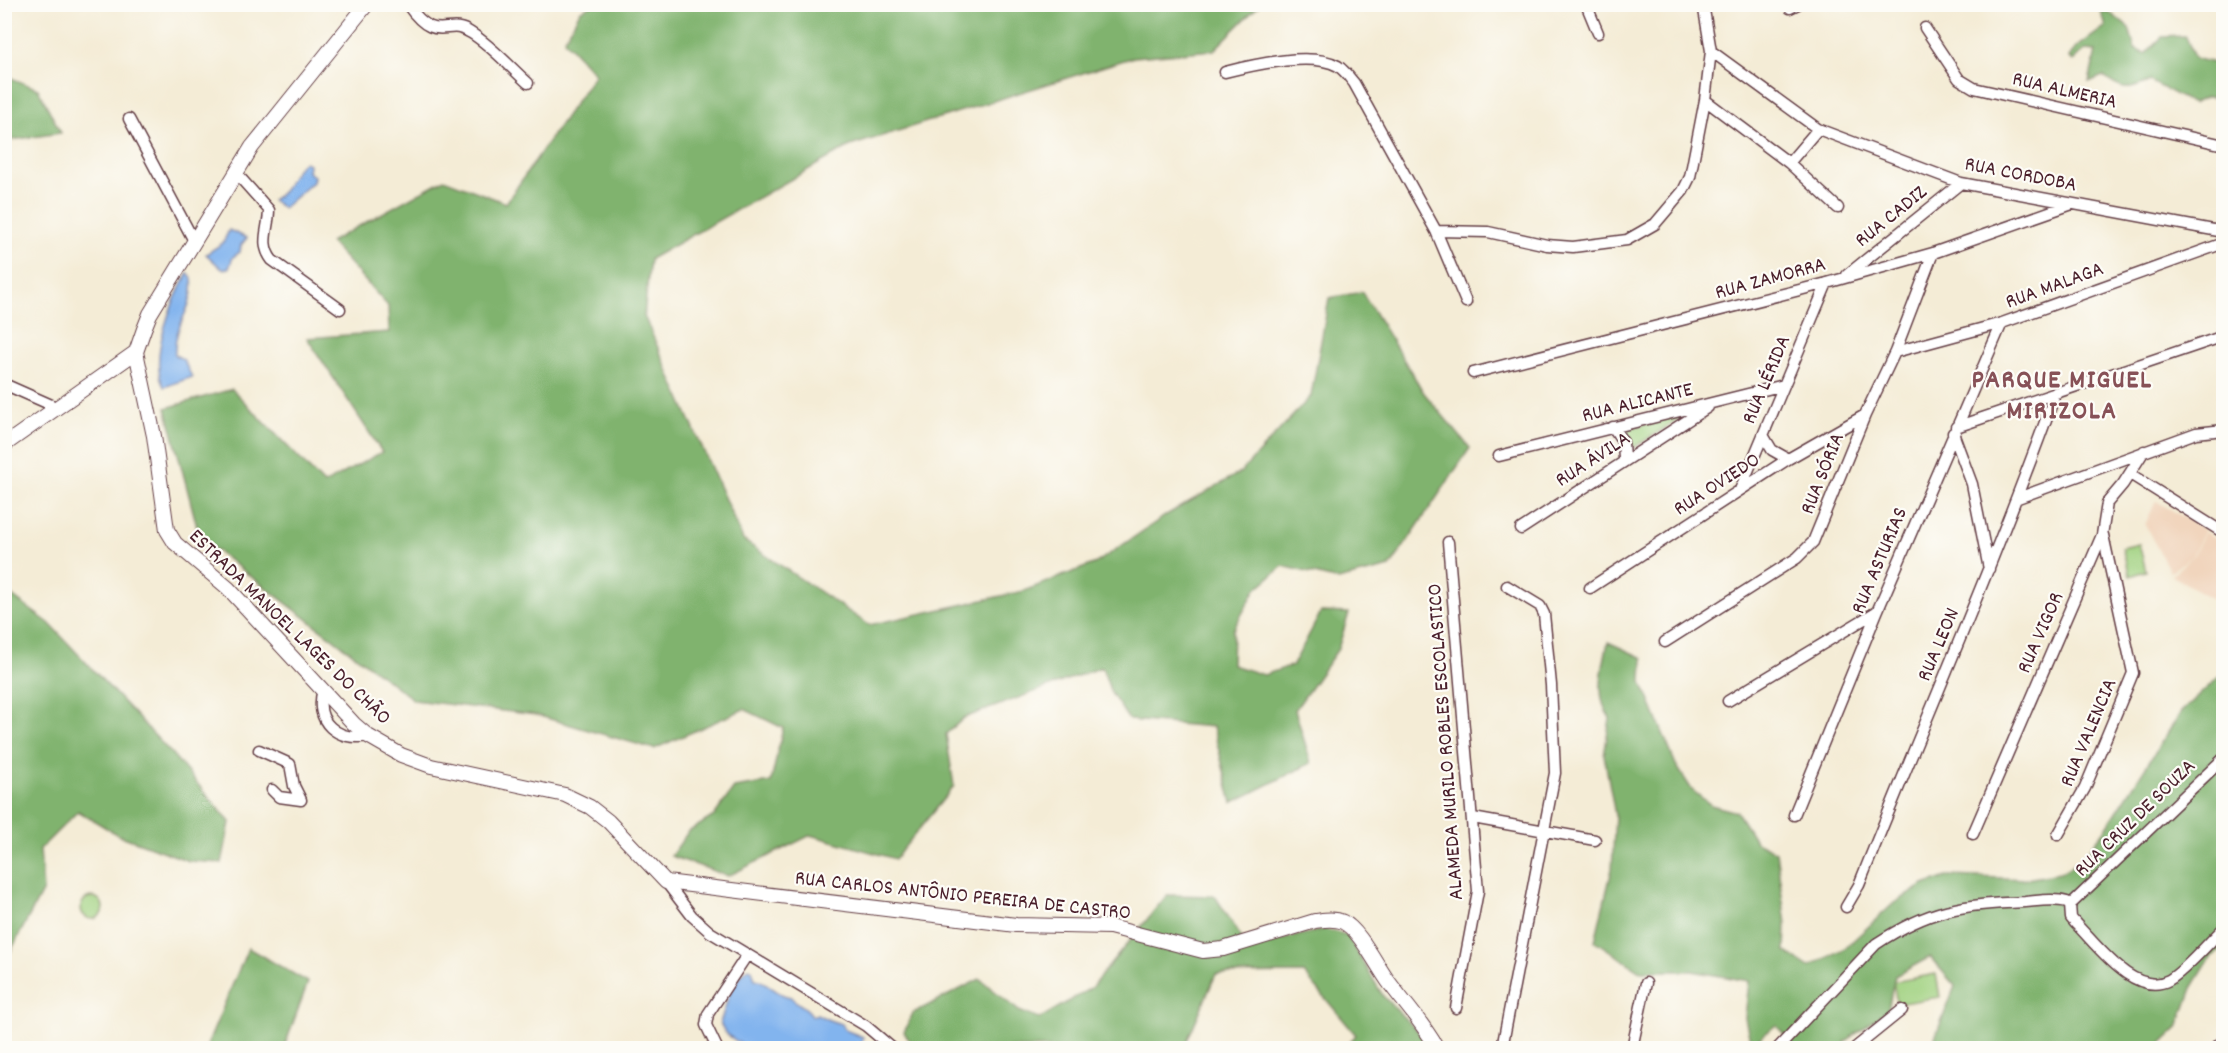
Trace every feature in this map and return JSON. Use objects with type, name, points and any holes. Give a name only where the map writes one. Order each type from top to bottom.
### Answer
[{"type":"street","points":[[4,446],[136,352],[150,314],[252,147],[367,4]]},
{"type":"street","points":[[407,4],[421,22],[433,30],[460,29],[473,34],[528,83]]},
{"type":"street","points":[[1586,4],[1598,33]]},
{"type":"street","points":[[1436,231],[1488,232],[1546,246],[1573,248],[1627,240],[1647,231],[1688,184],[1705,100],[1711,51],[1703,4]]},
{"type":"street","name":"RUA ALMERIA","points":[[1925,28],[1959,79],[1974,88],[2223,145]]},
{"type":"street","name":"RUA CORDOBA","points":[[1711,51],[1818,129],[1961,183],[2223,232]]},
{"type":"street","points":[[1225,72],[1292,60],[1327,62],[1345,71],[1354,83],[1436,231],[1466,302]]},
{"type":"street","points":[[1705,100],[1789,164],[1838,208]]},
{"type":"street","points":[[129,119],[194,241]]},
{"type":"street","points":[[1789,164],[1818,129]]},
{"type":"street","points":[[236,173],[269,210],[265,244],[272,260],[340,309]]},
{"type":"street","name":"RUA CADIZ","points":[[1842,278],[1961,183]]},
{"type":"street","name":"RUA ZAMORRA","points":[[1473,373],[1827,283],[1933,253],[2072,204]]},
{"type":"street","name":"RUA MALAGA","points":[[1895,352],[2002,323],[2223,243]]},
{"type":"street","name":"RUA SÓRIA","points":[[1665,642],[1797,558],[1813,542],[1865,415],[1895,352],[1933,253]]},
{"type":"street","name":"RUA LÉRIDA","points":[[1740,490],[1827,283]]},
{"type":"street","name":"RUA ASTURIAS","points":[[1794,815],[1877,612],[2002,323]]},
{"type":"street","points":[[1989,569],[1972,484],[1955,430],[2056,392],[2223,336]]},
{"type":"street","name":"ESTRADA MANOEL LAGES DO CHÃO","points":[[136,352],[154,436],[167,530],[175,543],[228,588],[368,736],[401,755],[431,766],[565,795],[590,807],[608,821],[666,882],[692,916],[710,932],[866,1026],[892,1048]]},
{"type":"street","points":[[4,384],[56,407]]},
{"type":"street","name":"RUA ALICANTE","points":[[1499,456],[1784,385]]},
{"type":"street","name":"RUA LEON","points":[[1846,907],[1859,885],[2018,498],[2056,392]]},
{"type":"street","name":"RUA ÁVILA","points":[[1521,529],[1624,459],[1716,402]]},
{"type":"street","name":"RUA OVIEDO","points":[[1590,588],[1788,459],[1865,415]]},
{"type":"street","points":[[1612,427],[1623,442],[1624,459]]},
{"type":"street","points":[[2018,498],[2196,433],[2223,430]]},
{"type":"street","points":[[1763,435],[1772,450],[1788,459]]},
{"type":"street","name":"RUA VIGOR","points":[[1973,834],[2102,535],[2107,503],[2130,474],[2144,451]]},
{"type":"street","points":[[2130,474],[2223,533]]},
{"type":"street","name":"RUA VALENCIA","points":[[2058,835],[2085,788],[2133,673],[2102,535]]},
{"type":"street","name":"ALAMEDA MURILO ROBLES ESCOLASTICO","points":[[1448,542],[1473,818],[1478,901],[1456,1008]]},
{"type":"street","points":[[1502,1048],[1556,761],[1544,614],[1540,606],[1507,586]]},
{"type":"street","points":[[1728,701],[1877,612]]},
{"type":"street","points":[[323,690],[321,711],[329,727],[345,737],[368,736]]},
{"type":"street","points":[[259,750],[290,764],[294,786],[301,800],[279,797],[272,790]]},
{"type":"street","name":"RUA CRUZ DE SOUZA","points":[[2070,905],[2223,758]]},
{"type":"street","points":[[1473,818],[1595,840]]},
{"type":"street","name":"RUA CARLOS ANTÔNIO PEREIRA DE CASTRO","points":[[666,882],[1016,925],[1110,927],[1203,951],[1223,949],[1315,921],[1330,919],[1344,922],[1354,931],[1388,981],[1424,1025],[1437,1048]]},
{"type":"street","points":[[1778,1048],[1876,944],[1891,934],[1943,910],[1963,905],[2057,900],[2070,905],[2071,918],[2076,924],[2131,978],[2143,984],[2157,984],[2170,979],[2223,928]]},
{"type":"street","points":[[717,1048],[706,1025],[708,1014],[747,955]]},
{"type":"street","points":[[1632,1048],[1646,983]]},
{"type":"street","points":[[1855,1048],[1902,1010]]},
{"type":"street","points":[[2215,1048],[2223,1040]]},
{"type":"shaded area","points":[[2156,501],[2205,530],[2192,556],[2170,572],[2145,525]]},
{"type":"shaded area","points":[[2205,532],[2223,542],[2223,605],[2171,575],[2193,556]]},
{"type":"green space","points":[[592,5],[1259,5],[1214,50],[1134,57],[850,146],[650,259],[644,316],[743,540],[869,625],[1024,591],[1096,563],[1168,514],[1241,472],[1311,396],[1329,298],[1362,292],[1424,393],[1470,448],[1390,567],[1338,580],[1283,566],[1256,589],[1233,630],[1232,665],[1264,675],[1293,665],[1321,612],[1349,613],[1338,649],[1295,710],[1311,763],[1232,803],[1213,727],[1129,720],[1111,693],[1102,667],[964,718],[946,734],[954,786],[895,859],[811,835],[728,876],[671,856],[688,832],[714,816],[734,788],[771,782],[783,728],[744,709],[654,749],[536,715],[414,700],[200,538],[166,408],[232,389],[324,484],[382,452],[307,338],[389,332],[388,306],[330,242],[444,179],[506,203],[595,74],[564,40],[581,10]]},
{"type":"green space","points":[[2101,12],[2109,12],[2129,28],[2135,49],[2145,54],[2162,37],[2186,36],[2194,58],[2223,65],[2223,97],[2206,97],[2193,104],[2150,81],[2131,88],[2115,85],[2103,76],[2089,82],[2096,51],[2085,50],[2073,61],[2069,57],[2076,48],[2106,26]]},
{"type":"green space","points":[[4,75],[38,89],[61,133],[5,141]]},
{"type":"green space","points":[[1689,413],[1633,448],[1625,429]]},
{"type":"green space","points":[[2139,544],[2146,571],[2130,576],[2122,548]]},
{"type":"green space","points":[[5,591],[49,623],[172,754],[230,822],[222,863],[189,861],[118,835],[78,811],[40,849],[43,890],[5,962]]},
{"type":"green space","points":[[1608,642],[1643,658],[1642,682],[1676,765],[1692,790],[1711,805],[1737,812],[1756,842],[1776,852],[1786,924],[1785,951],[1809,967],[1844,949],[1894,903],[1924,885],[1950,876],[2027,879],[2060,873],[2081,860],[2107,827],[2181,712],[2223,673],[2223,949],[2211,957],[2192,988],[2178,1028],[2157,1048],[1931,1048],[1955,986],[1930,957],[1895,976],[1888,1010],[1845,1042],[1848,1048],[1787,1048],[1790,1041],[1776,1025],[1751,1045],[1745,1018],[1749,981],[1692,971],[1640,971],[1595,941],[1612,869],[1615,815],[1604,755],[1610,718],[1602,700],[1601,691],[1602,671]]},
{"type":"green space","points":[[1167,895],[1215,896],[1248,948],[1325,929],[1347,935],[1383,996],[1425,1039],[1429,1048],[1344,1048],[1356,1035],[1304,973],[1216,974],[1184,1048],[914,1048],[904,1032],[913,1013],[980,979],[1019,1011],[1039,1019],[1091,988]]},
{"type":"green space","points":[[92,897],[100,900],[103,908],[100,916],[92,919],[84,916],[81,908],[84,900]]},
{"type":"green space","points":[[248,948],[308,982],[284,1048],[206,1048]]},
{"type":"green space","points":[[1936,974],[1940,997],[1897,1004],[1893,982]]},
{"type":"water","points":[[304,162],[309,164],[308,172],[314,176],[313,182],[283,208],[272,200],[283,191],[295,171]]},
{"type":"water","points":[[229,230],[247,238],[241,245],[240,252],[233,257],[229,268],[222,269],[206,254],[223,243]]},
{"type":"water","points":[[188,273],[192,278],[191,298],[177,333],[175,355],[183,359],[192,377],[164,387],[160,375],[160,345],[169,313]]},
{"type":"water","points":[[748,968],[752,969],[755,979],[791,997],[812,1016],[817,1014],[842,1024],[845,1030],[863,1037],[861,1047],[747,1048],[726,1034],[720,1023],[732,986]]},
{"type":"district","name":"PARQUE MIGUEL MIRIZOLA","points":[[2062,394]]}]
